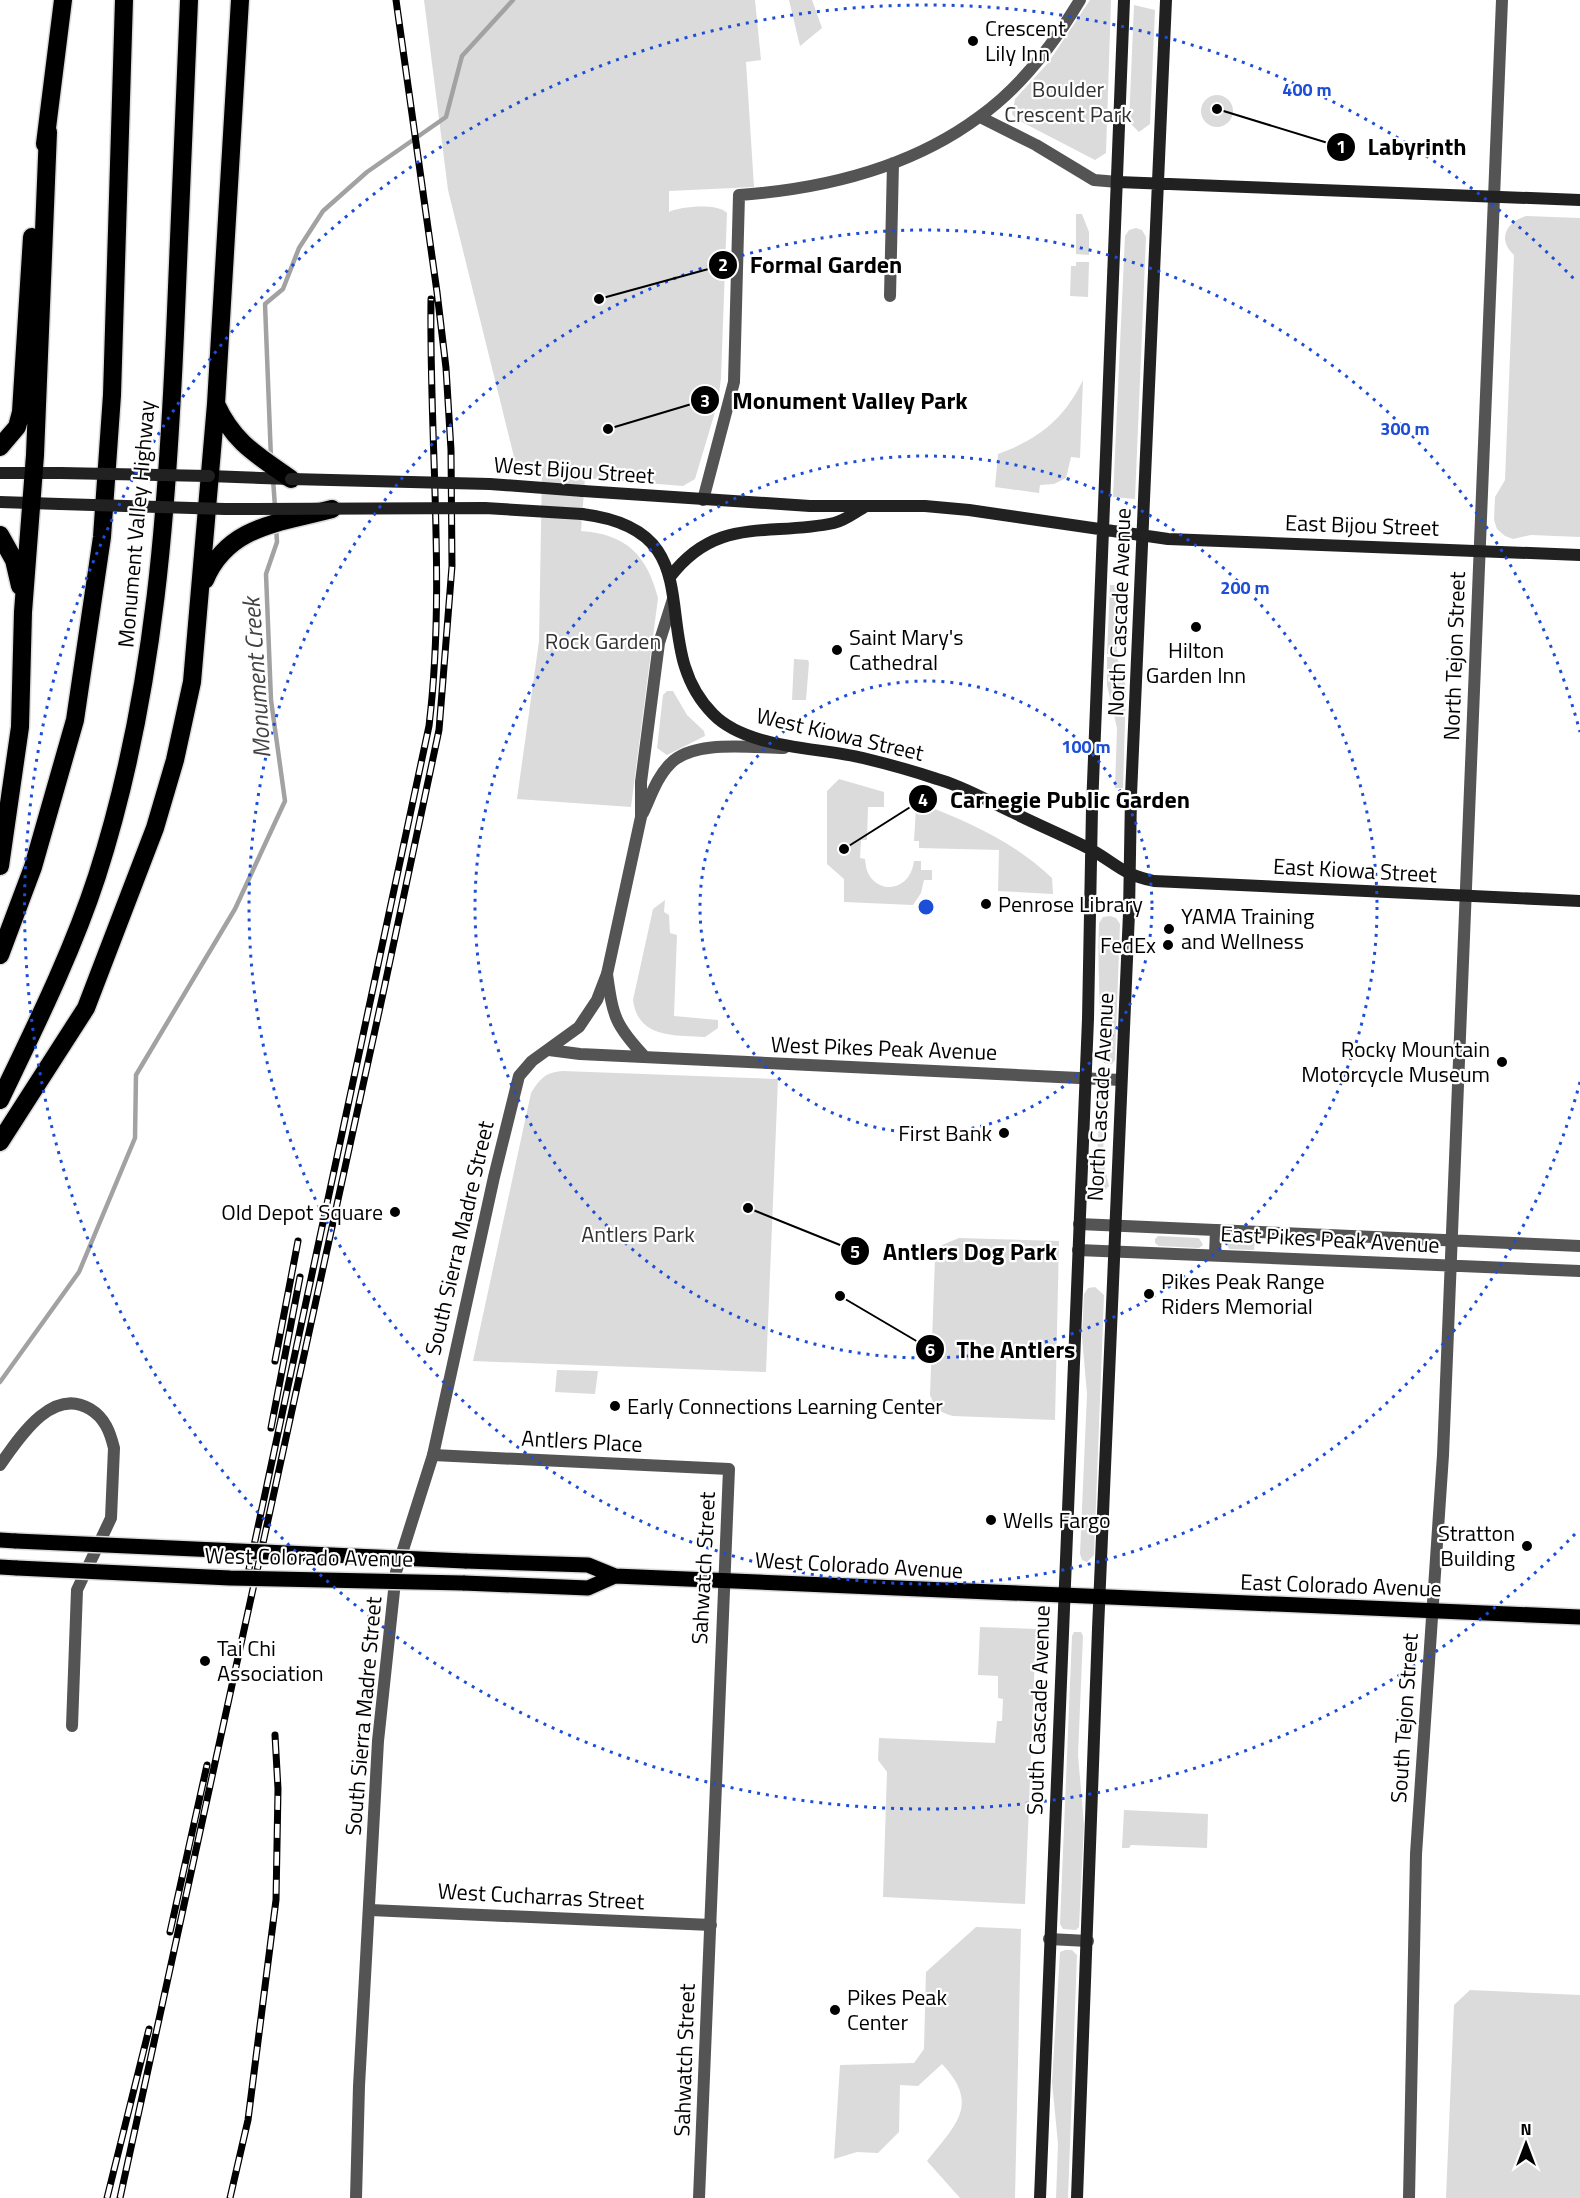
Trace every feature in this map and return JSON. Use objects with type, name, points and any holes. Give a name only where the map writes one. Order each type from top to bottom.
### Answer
[{"type":"highway","points":[[0,447],[17,427],[21,412],[34,217],[48,132],[63,0]]},
{"type":"highway","name":"Monument Valley Highway","points":[[0,955],[33,867],[75,720],[101,548],[112,395],[124,0]]},
{"type":"highway","name":"Monument Valley Highway","points":[[0,1100],[42,1013],[97,876],[137,718],[151,643],[158,598],[169,468],[189,0]]},
{"type":"highway","points":[[0,1142],[86,1008],[155,828],[175,760],[192,682],[201,590],[205,509],[216,404],[240,0]]},
{"type":"highway","points":[[0,866],[20,727],[23,612],[34,473],[48,132]]},
{"type":"highway","points":[[216,404],[233,436],[291,479]]},
{"type":"highway","points":[[201,590],[219,554],[242,535],[332,509]]},
{"type":"highway","points":[[0,535],[14,560],[23,612]]},
{"type":"main road","name":"North Cascade Avenue","points":[[1079,1224],[1102,531],[1124,0]]},
{"type":"main road","name":"North Cascade Avenue","points":[[1115,1226],[1166,0]]},
{"type":"main road","points":[[1118,182],[1580,200]]},
{"type":"main road","name":"West Bijou Street","points":[[0,473],[490,484],[703,500],[864,507],[925,506],[969,510],[1142,537]]},
{"type":"main road","name":"West Bijou Street","points":[[0,502],[205,509],[485,508],[582,514]]},
{"type":"main road","points":[[670,577],[686,557],[721,536],[836,523],[864,507]]},
{"type":"main road","name":"West Kiowa Street","points":[[582,514],[620,521],[639,531],[653,544],[670,577],[677,636],[686,673],[702,703],[731,728],[805,748],[862,757],[940,780],[1091,850],[1130,876]]},
{"type":"main road","name":"East Bijou Street","points":[[1142,537],[1580,555]]},
{"type":"main road","name":"East Kiowa Street","points":[[1130,876],[1154,881],[1580,901]]},
{"type":"main road","name":"South Cascade Avenue","points":[[1040,2198],[1079,1224]]},
{"type":"main road","points":[[1077,2198],[1115,1226]]},
{"type":"main road","name":"West Colorado Avenue","points":[[0,1540],[588,1565],[615,1576],[1101,1597]]},
{"type":"main road","name":"West Colorado Avenue","points":[[0,1568],[230,1578],[588,1588],[615,1576]]},
{"type":"main road","name":"East Colorado Avenue","points":[[1101,1597],[1580,1617]]},
{"type":"street","points":[[703,500],[734,382],[739,195],[830,183],[893,163],[940,141],[980,117],[1047,48],[1080,0]]},
{"type":"street","name":"North Tejon Street","points":[[1451,1241],[1502,0]]},
{"type":"street","points":[[980,117],[1036,145],[1094,180],[1118,182]]},
{"type":"street","points":[[890,296],[893,163]]},
{"type":"street","points":[[645,1057],[616,1021],[607,974],[641,817],[642,783],[659,644],[674,599]]},
{"type":"street","points":[[641,817],[658,779],[671,762],[697,749],[805,748]]},
{"type":"street","name":"South Sierra Madre Street","points":[[356,2198],[359,2086],[378,1741],[396,1572],[433,1455],[515,1089],[525,1068],[579,1027],[597,1000],[607,974]]},
{"type":"street","name":"West Pikes Peak Avenue","points":[[549,1050],[580,1054],[1121,1080]]},
{"type":"street","name":"East Pikes Peak Avenue","points":[[1079,1224],[1580,1246]]},
{"type":"street","points":[[1215,1255],[1216,1230]]},
{"type":"street","name":"South Tejon Street","points":[[1409,2198],[1416,1854],[1443,1455],[1451,1241]]},
{"type":"street","name":"East Pikes Peak Avenue","points":[[1078,1250],[1580,1271]]},
{"type":"street","points":[[0,1465],[38,1419],[53,1407],[70,1404],[87,1408],[103,1420],[114,1448],[111,1518],[77,1590],[72,1726]]},
{"type":"street","name":"Antlers Place","points":[[433,1455],[729,1469]]},
{"type":"street","name":"Sahwatch Street","points":[[699,2198],[729,1469]]},
{"type":"street","name":"West Cucharras Street","points":[[370,1910],[711,1925]]},
{"type":"street","points":[[1049,1939],[1088,1941]]},
{"type":"green space","name":"Rock Garden","points":[[424,0],[755,0],[761,60],[746,62],[754,187],[669,191],[669,212],[682,208],[708,207],[727,213],[721,378],[718,402],[695,479],[683,486],[585,478],[581,531],[610,537],[622,542],[632,550],[648,570],[658,598],[631,807],[517,799],[539,641],[542,469],[517,469],[448,190]]},
{"type":"green space","points":[[789,0],[812,0],[822,28],[800,46]]},
{"type":"green space","name":"Boulder Crescent Park","points":[[1090,0],[1111,0],[1106,153],[1095,160],[1016,119],[1012,114],[1015,99],[1048,63]]},
{"type":"green space","points":[[1134,5],[1155,10],[1150,124],[1139,132],[1129,122]]},
{"type":"green space","points":[[1217,95],[1229,99],[1233,111],[1229,123],[1217,127],[1205,123],[1201,111],[1205,99]]},
{"type":"green space","points":[[1076,214],[1082,214],[1089,232],[1089,255],[1076,254]]},
{"type":"green space","points":[[1526,216],[1580,218],[1580,537],[1531,535],[1513,539],[1497,529],[1494,520],[1495,497],[1505,480],[1514,255],[1505,238],[1509,227]]},
{"type":"green space","points":[[1136,228],[1142,230],[1146,237],[1135,499],[1113,497],[1125,236],[1129,230]]},
{"type":"green space","points":[[1076,262],[1089,262],[1088,297],[1070,296],[1071,266],[1076,266]]},
{"type":"green space","points":[[1083,380],[1080,458],[1071,457],[1066,478],[1054,484],[1040,485],[1039,493],[995,487],[998,454],[1026,442],[1049,426],[1059,417],[1076,394]]},
{"type":"green space","points":[[1110,585],[1118,585],[1117,654],[1107,654]]},
{"type":"green space","points":[[1107,657],[1117,657],[1126,687],[1123,788],[1115,788],[1117,728],[1107,685]]},
{"type":"green space","points":[[794,659],[808,660],[809,663],[806,700],[792,700]]},
{"type":"green space","points":[[667,691],[673,691],[687,715],[704,731],[705,736],[667,755],[657,748],[663,695]]},
{"type":"green space","points":[[839,779],[884,792],[884,807],[868,807],[867,840],[861,840],[860,858],[865,859],[868,873],[873,880],[886,887],[897,886],[908,877],[914,861],[921,861],[921,870],[932,870],[932,880],[924,880],[921,893],[913,905],[844,902],[844,879],[827,864],[827,791]]},
{"type":"green space","points":[[920,803],[1006,843],[1052,878],[1053,894],[998,891],[999,850],[919,848],[919,841],[914,841],[916,808]]},
{"type":"green space","points":[[665,900],[664,912],[669,915],[670,933],[677,935],[674,1016],[718,1020],[718,1028],[705,1037],[670,1035],[660,1032],[642,1022],[636,1013],[633,1000],[653,909]]},
{"type":"green space","points":[[1103,917],[1116,918],[1120,924],[1115,1060],[1112,1064],[1104,1063],[1101,1058],[1098,957],[1099,923]]},
{"type":"green space","name":"Antlers Park","points":[[563,1071],[778,1079],[766,1372],[473,1361],[531,1093],[544,1077]]},
{"type":"green space","points":[[1100,1092],[1105,1093],[1103,1161],[1109,1186],[1105,1190],[1096,1185]]},
{"type":"green space","points":[[1158,1236],[1199,1238],[1203,1245],[1199,1248],[1159,1246],[1155,1243]]},
{"type":"green space","points":[[959,1238],[1059,1241],[1055,1420],[953,1416],[941,1411],[934,1403],[930,1395],[935,1258],[942,1245]]},
{"type":"green space","points":[[1229,1239],[1255,1240],[1254,1250],[1229,1249],[1226,1242]]},
{"type":"green space","points":[[1095,1287],[1104,1295],[1094,1555],[1087,1562],[1082,1560],[1080,1554],[1087,1394],[1082,1337],[1084,1294],[1088,1288]]},
{"type":"green space","points":[[557,1370],[598,1371],[595,1394],[555,1392]]},
{"type":"green space","points":[[980,1627],[1036,1629],[1025,1904],[883,1897],[887,1772],[878,1760],[879,1738],[995,1743],[997,1721],[1002,1721],[1003,1699],[998,1698],[998,1676],[978,1675]]},
{"type":"green space","points":[[1074,1632],[1081,1632],[1083,1636],[1078,1755],[1084,1825],[1079,1927],[1076,1930],[1063,1929],[1060,1924],[1072,1636]]},
{"type":"green space","points":[[1124,1810],[1208,1814],[1207,1848],[1131,1845],[1129,1848],[1122,1848]]},
{"type":"green space","points":[[976,1927],[1021,1929],[1015,2198],[960,2198],[927,2161],[954,2125],[960,2114],[962,2103],[954,2078],[942,2064],[918,2086],[900,2085],[899,2132],[878,2153],[857,2152],[834,2159],[840,2065],[914,2063],[924,2049],[926,1972]]},
{"type":"green space","points":[[1072,1950],[1077,1955],[1068,2198],[1056,2198],[1058,2144],[1052,2082],[1060,1952]]},
{"type":"green space","points":[[1470,1990],[1580,1995],[1580,2198],[1446,2198],[1454,2005]]},
{"type":"waterway","name":"Monument Creek","points":[[271,459],[265,304],[283,289],[299,248],[323,211],[367,172],[446,117],[462,56],[513,0]]},
{"type":"waterway","name":"Monument Creek","points":[[273,479],[275,507]]},
{"type":"waterway","name":"Monument Creek","points":[[0,1382],[79,1272],[135,1138],[136,1075],[235,909],[285,801],[271,700],[266,574],[277,542],[276,527]]},
{"type":"railway","points":[[120,2198],[439,730],[452,566],[451,450],[446,368],[437,292],[396,0]]},
{"type":"railway","points":[[249,1569],[429,726],[434,673],[437,566],[431,299]]},
{"type":"railway","points":[[275,1361],[298,1241]]},
{"type":"railway","points":[[271,1428],[300,1277]]},
{"type":"railway","points":[[230,2198],[248,2120],[276,1900],[278,1789],[275,1735]]},
{"type":"railway","points":[[170,1932],[207,1765]]},
{"type":"railway","points":[[107,2198],[149,2029]]},
{"type":"place","name":"Crescent Lily Inn","points":[[973,41]]},
{"type":"place","name":"Labyrinth","points":[[1217,109]]},
{"type":"place","name":"Formal Garden","points":[[599,299]]},
{"type":"place","name":"Monument Valley Park","points":[[608,429]]},
{"type":"place","name":"Hilton Garden Inn","points":[[1196,627]]},
{"type":"place","name":"Saint Mary's Cathedral","points":[[837,650]]},
{"type":"place","name":"Carnegie Public Garden","points":[[844,849]]},
{"type":"place","name":"Penrose Library","points":[[986,904]]},
{"type":"place","name":"YAMA Training and Wellness","points":[[1169,929]]},
{"type":"place","name":"FedEx","points":[[1168,945]]},
{"type":"place","name":"Rocky Mountain Motorcycle Museum","points":[[1502,1062]]},
{"type":"place","name":"First Bank","points":[[1004,1133]]},
{"type":"place","name":"Antlers Dog Park","points":[[748,1208]]},
{"type":"place","name":"Old Depot Square","points":[[395,1212]]},
{"type":"place","name":"Pikes Peak Range Riders Memorial","points":[[1149,1294]]},
{"type":"place","name":"The Antlers","points":[[840,1296]]},
{"type":"place","name":"Early Connections Learning Center","points":[[615,1406]]},
{"type":"place","name":"Wells Fargo","points":[[991,1520]]},
{"type":"place","name":"Stratton Building","points":[[1527,1546]]},
{"type":"place","name":"Tai Chi Association","points":[[205,1661]]},
{"type":"place","name":"Pikes Peak Center","points":[[835,2010]]}]
